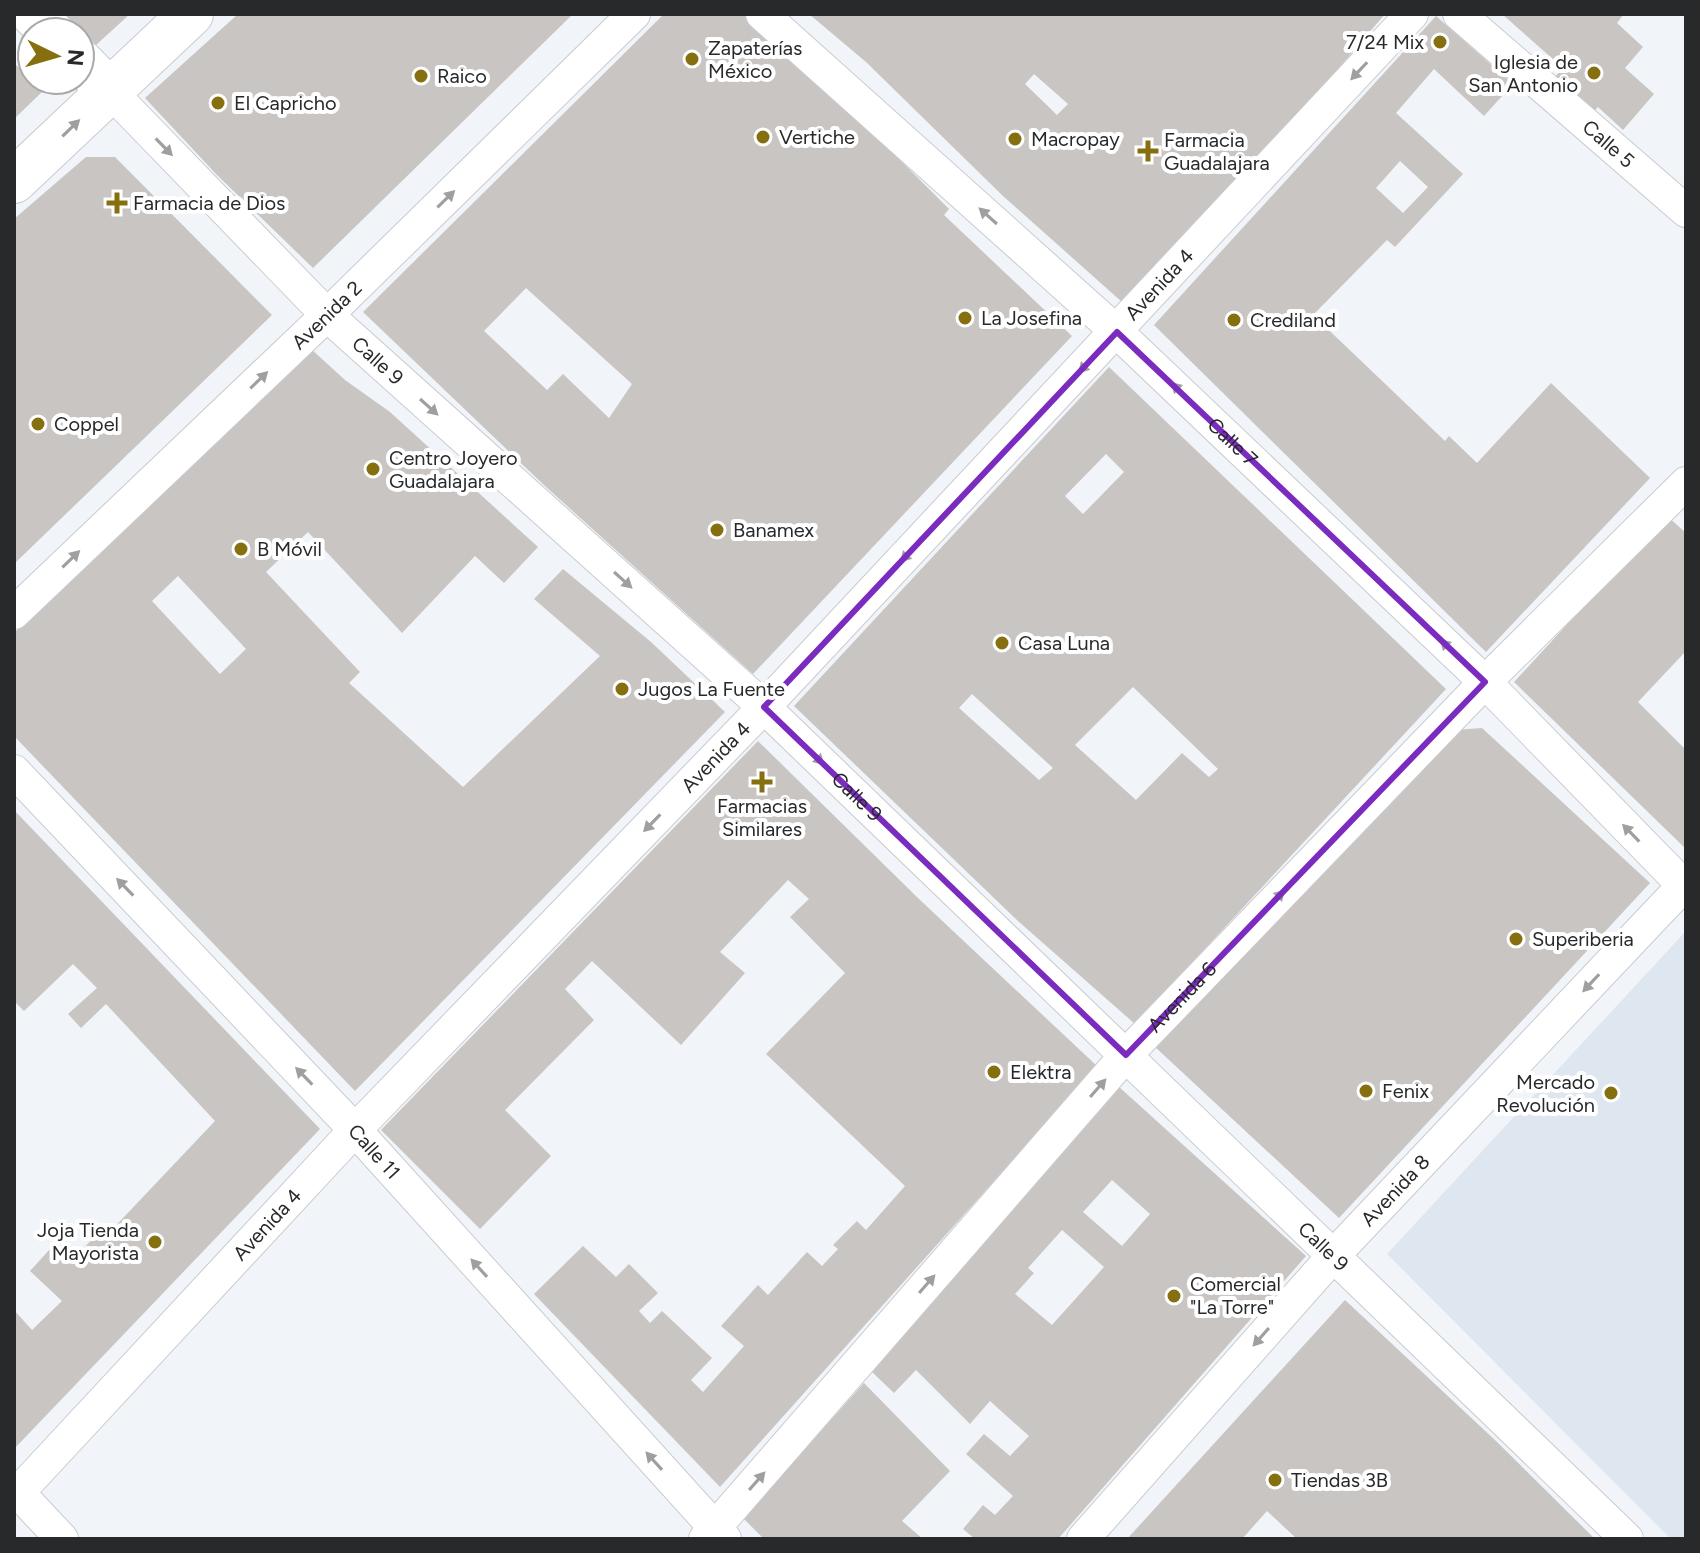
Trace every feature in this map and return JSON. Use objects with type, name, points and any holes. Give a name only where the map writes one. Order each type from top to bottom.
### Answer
[{"type":"main road","points":[[96,75],[191,14]]},
{"type":"main road","points":[[14,181],[80,96]]},
{"type":"street","name":"Avenida 2","points":[[14,613],[327,315],[634,14]]},
{"type":"street","name":"Calle 7","points":[[762,14],[1117,332],[1485,682],[1684,887]]},
{"type":"street","name":"Avenida 4","points":[[15,1493],[355,1130],[764,707],[1412,14]]},
{"type":"street","name":"Calle 5","points":[[1459,14],[1686,211]]},
{"type":"street","name":"Calle 9","points":[[96,77],[327,315],[764,707],[1627,1539]]},
{"type":"street","name":"Avenida 6","points":[[715,1536],[1126,1055],[1485,682],[1686,483]]},
{"type":"street","name":"Calle 11","points":[[14,771],[355,1130],[715,1536]]},
{"type":"street","name":"Avenida 8","points":[[1083,1539],[1334,1255],[1684,887]]},
{"type":"street","points":[[15,1493],[62,1539]]},
{"type":"highlighted area","points":[[1117,332],[1485,682],[1126,1055],[764,707]]},
{"type":"shaded area","name":"Mercado Revolución","points":[[1686,931],[1686,1539],[1671,1539],[1387,1254]]},
{"type":"building","points":[[64,14],[130,14],[96,45],[96,16]]},
{"type":"building","points":[[238,14],[573,14],[313,268],[217,175],[145,98]]},
{"type":"building","points":[[664,14],[745,14],[872,132],[949,209],[944,215],[1072,336],[753,674],[545,486],[363,312]],"holes":[[[526,288],[632,384],[609,418],[563,374],[547,390],[484,331]]]},
{"type":"building","points":[[809,14],[1385,14],[1315,96],[1122,302],[1003,196],[866,62]],"holes":[[[1034,74],[1068,104],[1057,115],[1025,84]]]},
{"type":"building","name":"Iglesia de San Antonio","points":[[1502,14],[1624,14],[1617,23],[1643,47],[1625,68],[1654,94],[1623,130],[1598,107],[1593,112],[1554,78],[1563,68]]},
{"type":"building","points":[[1436,16],[1513,84],[1484,116],[1434,69],[1396,113],[1463,174],[1395,247],[1387,240],[1313,315],[1445,441],[1449,436],[1477,463],[1551,383],[1650,478],[1486,652],[1154,325]],"holes":[[[1400,161],[1428,187],[1403,213],[1376,188]]]},
{"type":"building","points":[[14,63],[16,96],[38,96],[14,119]]},
{"type":"building","points":[[86,157],[115,157],[272,315],[14,564],[14,219]]},
{"type":"building","points":[[310,348],[345,380],[390,412],[538,547],[504,583],[475,556],[402,633],[308,532],[266,572],[360,672],[349,683],[463,787],[600,656],[534,599],[563,569],[651,642],[725,712],[355,1091],[14,736],[14,633]],"holes":[[[178,576],[246,649],[220,674],[152,601]]]},
{"type":"building","points":[[1109,367],[1446,689],[1135,1024],[1018,921],[794,706]],"holes":[[[1106,454],[1124,472],[1083,514],[1065,496]],[[1133,687],[1218,769],[1209,777],[1182,753],[1136,800],[1075,745]],[[972,694],[1053,768],[1039,780],[959,708]]]},
{"type":"building","points":[[1667,516],[1686,533],[1686,651],[1638,702],[1686,750],[1686,849],[1514,682]]},
{"type":"building","points":[[1482,728],[1650,883],[1339,1218],[1154,1046],[1455,730]]},
{"type":"building","points":[[758,741],[919,899],[1097,1066],[720,1487],[534,1294],[583,1246],[616,1277],[629,1264],[658,1293],[639,1311],[650,1323],[662,1311],[712,1358],[691,1380],[703,1392],[744,1346],[721,1326],[758,1285],[768,1295],[807,1252],[822,1266],[838,1249],[833,1245],[857,1221],[866,1230],[905,1186],[766,1054],[845,973],[790,917],[809,899],[788,880],[720,952],[745,973],[681,1045],[592,961],[565,989],[594,1020],[505,1110],[551,1156],[480,1229],[381,1130]]},
{"type":"building","points":[[14,810],[320,1129],[14,1449],[14,1310],[32,1330],[62,1301],[30,1271],[61,1237],[79,1253],[99,1232],[105,1237],[215,1121],[106,1004],[81,1028],[68,1014],[97,988],[73,964],[24,1011],[14,1001]]},
{"type":"building","points":[[1118,1086],[1306,1256],[1058,1539],[975,1539],[963,1529],[983,1505],[995,1515],[1013,1496],[966,1454],[984,1434],[1010,1456],[1029,1436],[990,1401],[970,1424],[916,1370],[894,1393],[871,1371]],"holes":[[[1112,1180],[1150,1214],[1122,1246],[1083,1212]],[[1062,1230],[1104,1267],[1052,1325],[1015,1294],[1034,1273],[1028,1268]]]},
{"type":"building","points":[[1345,1300],[1496,1441],[1595,1539],[1297,1539],[1267,1511],[1242,1539],[1127,1539]]},
{"type":"building","points":[[864,1383],[950,1471],[902,1521],[923,1539],[764,1539],[743,1518]]},
{"type":"place","name":"7/24 Mix","points":[[1440,42]]},
{"type":"place","name":"Zapaterías México","points":[[692,59]]},
{"type":"place","name":"Iglesia de San Antonio","points":[[1594,73]]},
{"type":"place","name":"Raico","points":[[421,76]]},
{"type":"place","name":"El Capricho","points":[[218,103]]},
{"type":"place","name":"Vertiche","points":[[763,137]]},
{"type":"place","name":"Macropay","points":[[1015,139]]},
{"type":"place","name":"Farmacia Guadalajara","points":[[1148,151]]},
{"type":"place","name":"Farmacia de Dios","points":[[117,203]]},
{"type":"place","name":"La Josefina","points":[[965,318]]},
{"type":"place","name":"Crediland","points":[[1234,320]]},
{"type":"place","name":"Coppel","points":[[38,424]]},
{"type":"place","name":"Centro Joyero Guadalajara","points":[[373,469]]},
{"type":"place","name":"Banamex","points":[[717,530]]},
{"type":"place","name":"B Móvil","points":[[241,549]]},
{"type":"place","name":"Casa Luna","points":[[1002,643]]},
{"type":"place","name":"Jugos La Fuente","points":[[622,689]]},
{"type":"place","name":"Farmacias Similares","points":[[762,782]]},
{"type":"place","name":"Superiberia","points":[[1516,939]]},
{"type":"place","name":"Elektra","points":[[994,1072]]},
{"type":"place","name":"Fenix","points":[[1366,1091]]},
{"type":"place","name":"Mercado Revolución","points":[[1611,1093]]},
{"type":"place","name":"Joja Tienda Mayorista","points":[[155,1242]]},
{"type":"place","name":"Comercial \"La Torre\"","points":[[1174,1296]]},
{"type":"place","name":"Tiendas 3B","points":[[1275,1480]]}]
